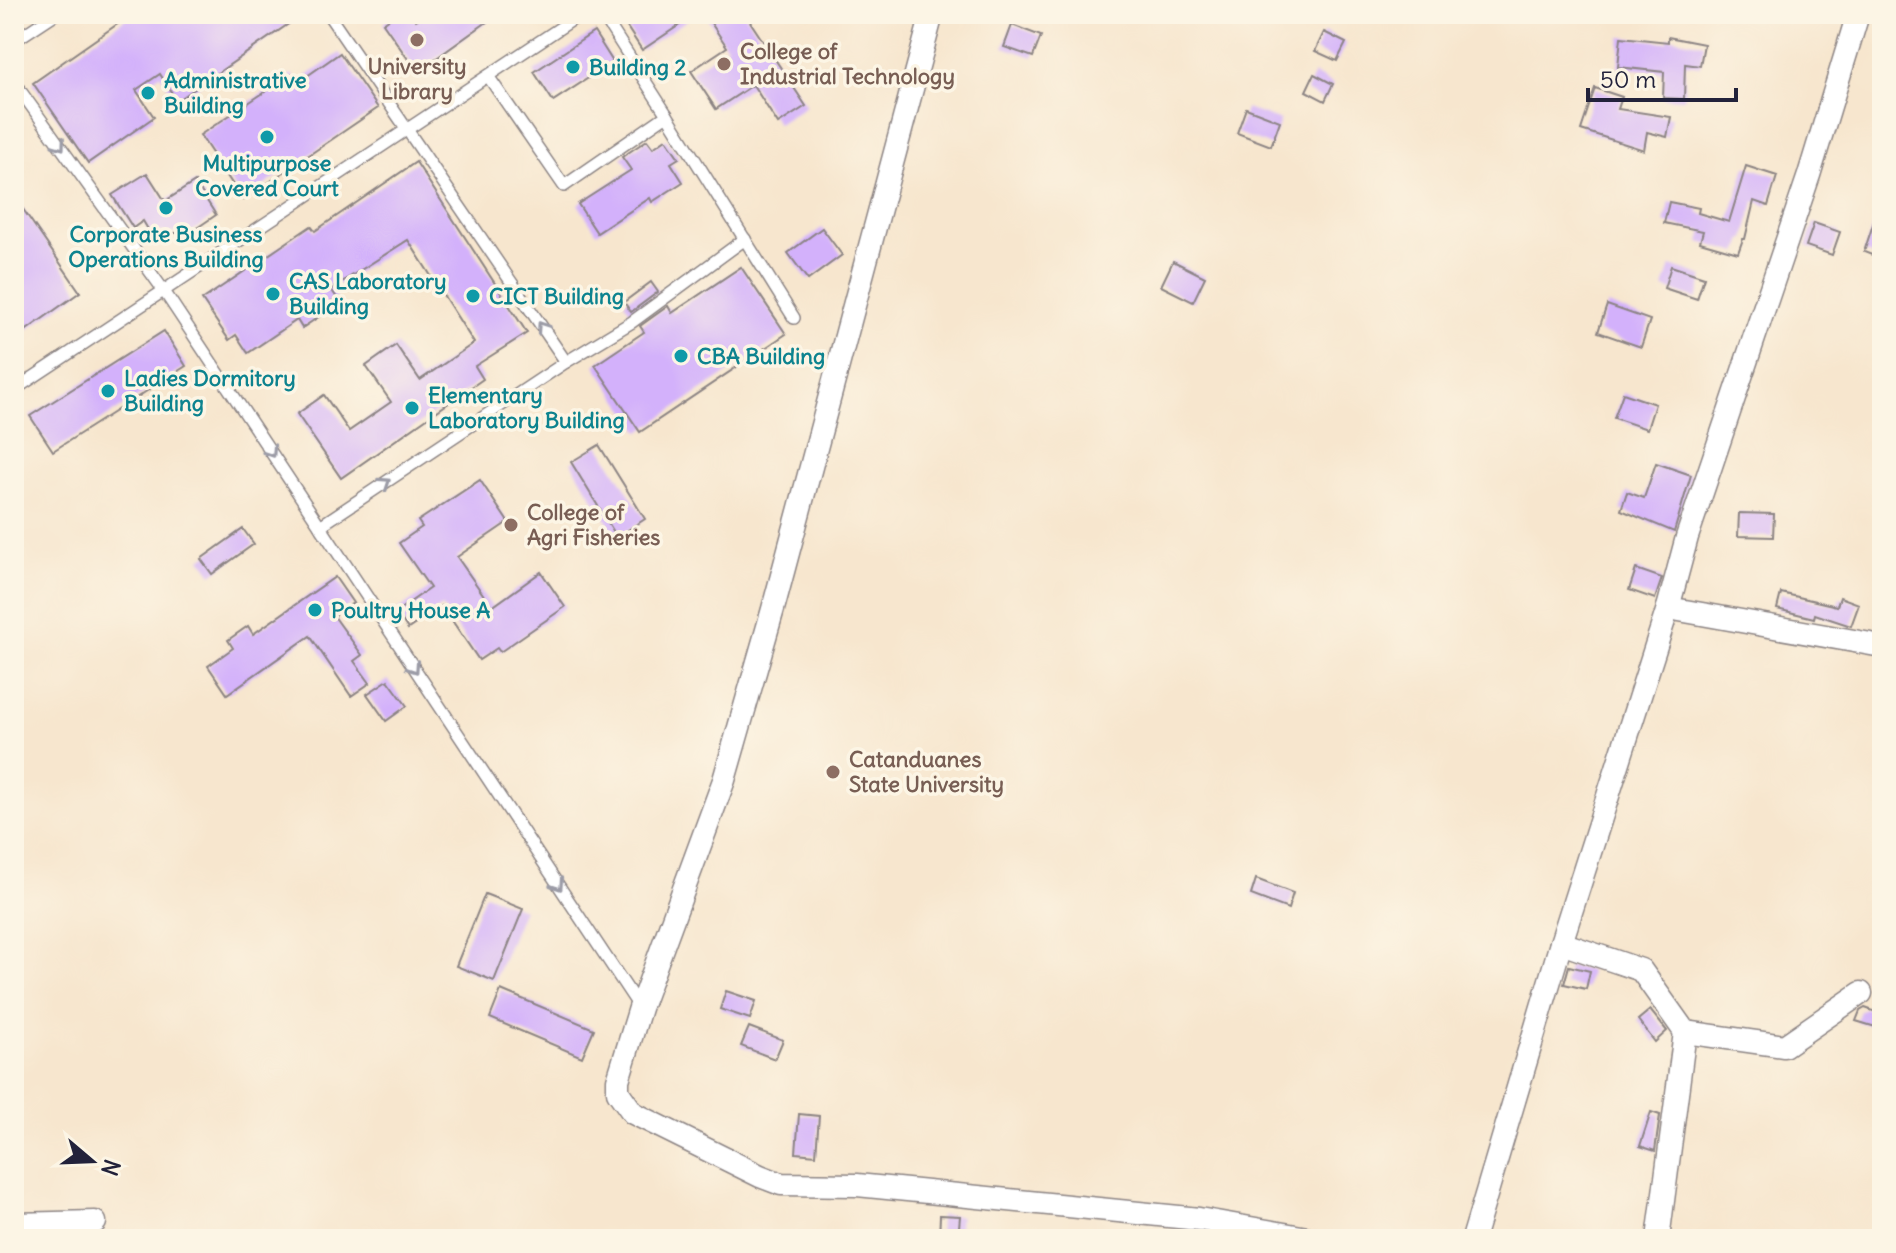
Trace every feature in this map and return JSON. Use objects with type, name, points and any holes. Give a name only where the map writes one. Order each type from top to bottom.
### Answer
[{"type":"street","points":[[932,14],[777,594],[728,765],[640,1008],[618,1080],[618,1092],[626,1106],[644,1119],[781,1184],[857,1185],[1098,1207],[1199,1219],[1313,1239]]},
{"type":"street","points":[[1473,1239],[1561,943],[1668,608],[1687,537],[1809,175],[1858,14]]},
{"type":"street","points":[[1668,608],[1882,646]]},
{"type":"street","points":[[1561,943],[1641,970],[1685,1032],[1658,1239]]},
{"type":"street","points":[[1685,1032],[1784,1046],[1861,993]]},
{"type":"street","points":[[14,1224],[95,1222]]},
{"type":"lane","points":[[14,41],[55,14]]},
{"type":"lane","points":[[328,14],[566,362]]},
{"type":"lane","points":[[14,390],[581,14]]},
{"type":"lane","points":[[602,14],[794,318]]},
{"type":"lane","points":[[488,76],[564,186],[667,115]]},
{"type":"lane","points":[[14,82],[164,291],[640,1008]]},
{"type":"lane","points":[[320,526],[566,362],[632,322],[745,239]]},
{"type":"building","name":"Administrative Building","points":[[132,14],[303,14],[177,101],[160,74],[136,90],[154,117],[88,163],[33,83]]},
{"type":"building","name":"University Library","points":[[396,14],[411,14],[416,20],[425,14],[498,14],[417,72],[383,23]]},
{"type":"building","points":[[634,14],[696,14],[642,50],[623,21]]},
{"type":"building","points":[[705,14],[745,14],[806,106],[778,124],[753,85],[716,109],[691,71],[727,47]]},
{"type":"building","points":[[1012,25],[1041,36],[1033,57],[1004,47]]},
{"type":"building","name":"Building 2","points":[[594,32],[613,62],[553,101],[534,72]]},
{"type":"building","points":[[1324,32],[1346,43],[1337,61],[1315,51]]},
{"type":"building","points":[[1621,37],[1668,42],[1668,37],[1704,44],[1700,66],[1685,64],[1684,99],[1663,98],[1664,72],[1618,67]]},
{"type":"building","name":"Multipurpose Covered Court","points":[[340,53],[378,108],[243,200],[200,135],[292,74],[297,83]]},
{"type":"building","points":[[1314,74],[1333,84],[1325,101],[1306,91]]},
{"type":"building","points":[[1595,88],[1622,97],[1618,109],[1671,117],[1667,137],[1647,132],[1644,150],[1581,130]]},
{"type":"building","points":[[1246,108],[1280,121],[1271,146],[1237,133]]},
{"type":"building","points":[[666,139],[679,158],[671,163],[683,182],[652,202],[650,198],[597,233],[578,204],[631,170],[622,157],[647,140],[653,148]]},
{"type":"building","points":[[416,162],[527,333],[475,366],[483,379],[341,478],[297,414],[324,395],[349,431],[391,402],[366,366],[396,345],[420,380],[474,343],[408,240],[331,289],[337,298],[317,311],[320,316],[302,328],[297,320],[248,353],[236,335],[229,340],[202,300],[311,226],[315,231]]},
{"type":"building","points":[[1746,166],[1777,176],[1768,206],[1754,201],[1745,239],[1738,253],[1700,242],[1703,231],[1664,223],[1669,202],[1699,208],[1698,213],[1729,222]]},
{"type":"building","name":"Corporate Business Operations Building","points":[[147,173],[165,201],[195,182],[216,215],[188,234],[149,231],[143,221],[133,228],[112,195]]},
{"type":"building","points":[[14,196],[80,292],[14,339]]},
{"type":"building","points":[[1879,206],[1882,207],[1882,259],[1864,252]]},
{"type":"building","points":[[1814,223],[1840,232],[1832,255],[1806,246]]},
{"type":"building","points":[[822,228],[842,255],[808,280],[788,253]]},
{"type":"building","points":[[1173,261],[1205,277],[1193,302],[1161,286]]},
{"type":"building","points":[[1671,266],[1704,277],[1697,299],[1664,288]]},
{"type":"building","name":"CBA Building","points":[[741,267],[786,334],[640,432],[595,365],[644,332],[640,326],[668,306],[672,313]]},
{"type":"building","points":[[651,282],[658,292],[631,312],[624,302]]},
{"type":"building","points":[[1607,305],[1650,320],[1641,347],[1598,332]]},
{"type":"building","name":"Ladies Dormitory Building","points":[[164,331],[186,366],[53,451],[30,416]]},
{"type":"building","points":[[1623,393],[1655,404],[1647,429],[1614,418]]},
{"type":"building","points":[[599,445],[645,519],[617,537],[571,462]]},
{"type":"building","points":[[1656,463],[1691,475],[1674,532],[1621,510],[1627,492],[1644,498]]},
{"type":"building","points":[[480,480],[508,522],[457,557],[492,607],[541,572],[565,607],[500,652],[497,648],[479,660],[442,606],[408,629],[396,612],[430,588],[399,543],[422,527],[418,521]]},
{"type":"building","points":[[1739,513],[1774,514],[1773,537],[1738,536]]},
{"type":"building","points":[[243,529],[254,544],[212,574],[201,559]]},
{"type":"building","points":[[1636,569],[1662,578],[1655,599],[1629,590]]},
{"type":"building","points":[[335,577],[353,603],[334,616],[362,655],[354,661],[370,683],[351,696],[310,636],[227,694],[208,666],[233,648],[228,640],[248,626],[253,634]]},
{"type":"building","points":[[1781,593],[1837,606],[1840,597],[1859,604],[1851,626],[1815,614],[1814,618],[1777,609]]},
{"type":"building","points":[[388,680],[407,706],[386,721],[367,694]]},
{"type":"building","points":[[1256,879],[1293,893],[1288,909],[1251,895]]},
{"type":"building","points":[[485,894],[523,909],[494,981],[456,966]]},
{"type":"building","points":[[1569,966],[1590,971],[1586,989],[1564,984]]},
{"type":"building","points":[[501,990],[594,1029],[582,1057],[490,1018]]},
{"type":"building","points":[[726,991],[756,1001],[750,1019],[720,1009]]},
{"type":"building","points":[[1865,1008],[1882,1014],[1882,1029],[1856,1021],[1860,1011]]},
{"type":"building","points":[[1650,1010],[1667,1031],[1655,1042],[1638,1020]]},
{"type":"building","points":[[749,1027],[783,1040],[775,1059],[741,1046]]},
{"type":"building","points":[[1651,1112],[1660,1115],[1655,1151],[1640,1146]]},
{"type":"building","points":[[799,1114],[819,1116],[816,1155],[796,1153]]},
{"type":"building","points":[[940,1215],[960,1216],[958,1239],[939,1239]]},
{"type":"place","name":"University Library","points":[[417,40]]},
{"type":"place","name":"College of Industrial Technology","points":[[724,64]]},
{"type":"place","name":"Building 2","points":[[573,67]]},
{"type":"place","name":"Administrative Building","points":[[148,93]]},
{"type":"place","name":"Multipurpose Covered Court","points":[[267,137]]},
{"type":"place","name":"Corporate Business Operations Building","points":[[166,208]]},
{"type":"place","name":"CAS Laboratory Building","points":[[273,294]]},
{"type":"place","name":"CICT Building","points":[[473,296]]},
{"type":"place","name":"CBA Building","points":[[681,356]]},
{"type":"place","name":"Ladies Dormitory Building","points":[[108,391]]},
{"type":"place","name":"Elementary Laboratory Building","points":[[412,408]]},
{"type":"place","name":"College of Agri Fisheries","points":[[511,525]]},
{"type":"place","name":"Poultry House A","points":[[315,610]]},
{"type":"place","name":"Catanduanes State University","points":[[833,772]]}]
